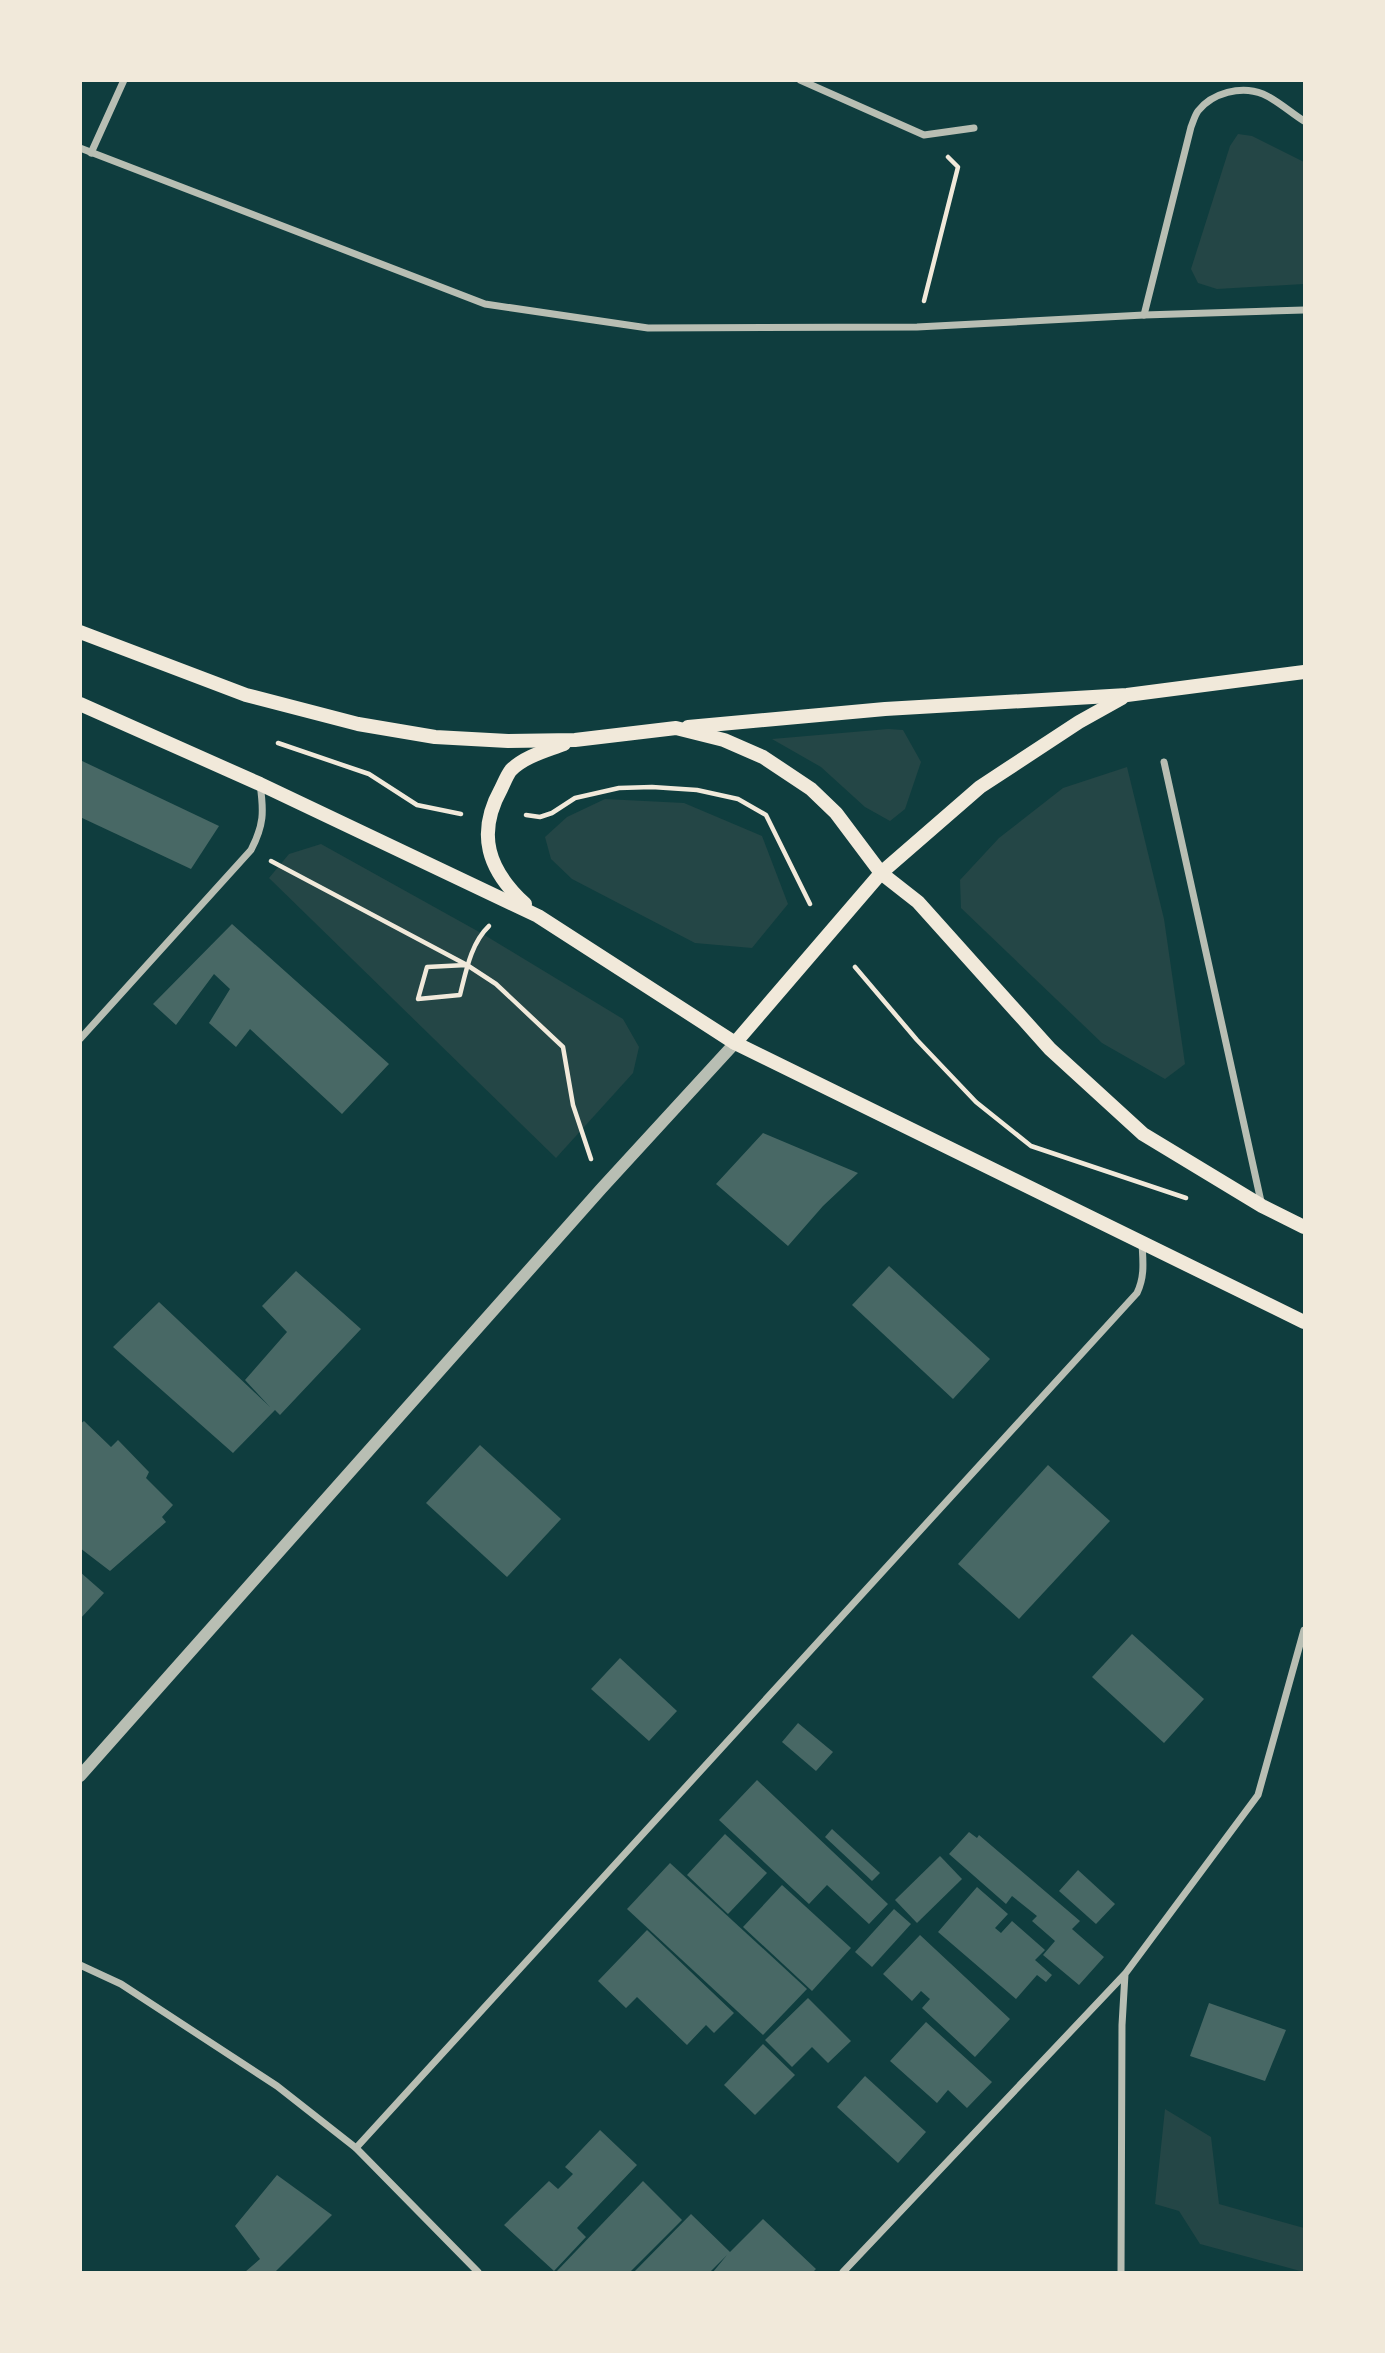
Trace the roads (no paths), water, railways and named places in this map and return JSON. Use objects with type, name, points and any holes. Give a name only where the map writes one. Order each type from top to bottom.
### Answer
[{"type":"main road","points":[[80,632],[246,695],[358,724],[435,737],[508,741],[575,740],[885,709],[1126,695],[1304,672]]},
{"type":"main road","points":[[734,1043],[881,873],[980,787],[1079,722],[1126,695]]},
{"type":"main road","points":[[80,704],[260,783],[538,916],[734,1043],[1304,1322]]},
{"type":"main road","points":[[677,728],[724,740],[763,757],[811,789],[836,813],[881,873],[918,902],[1050,1049],[1143,1134],[1262,1206],[1304,1227]]},
{"type":"main road","points":[[538,916],[506,887],[493,865],[487,835],[493,803],[510,771],[532,756],[575,740]]},
{"type":"street","points":[[91,153],[124,80]]},
{"type":"street","points":[[800,80],[924,135],[974,128]]},
{"type":"street","points":[[1143,315],[1191,127],[1198,112],[1211,100],[1227,92],[1244,89],[1263,94],[1304,121]]},
{"type":"street","points":[[80,148],[485,304],[648,328],[917,327],[1304,310]]},
{"type":"street","points":[[1164,762],[1262,1206]]},
{"type":"street","points":[[80,1040],[251,850],[260,832],[264,809],[260,783]]},
{"type":"street","points":[[80,1776],[734,1043]]},
{"type":"street","points":[[356,2148],[1137,1293],[1143,1281],[1142,1242]]},
{"type":"street","points":[[843,2273],[1125,1974],[1258,1796],[1304,1630]]},
{"type":"street","points":[[80,1965],[121,1984],[277,2086],[356,2148],[478,2273]]},
{"type":"street","points":[[1121,2273],[1122,2025],[1125,1974]]}]
